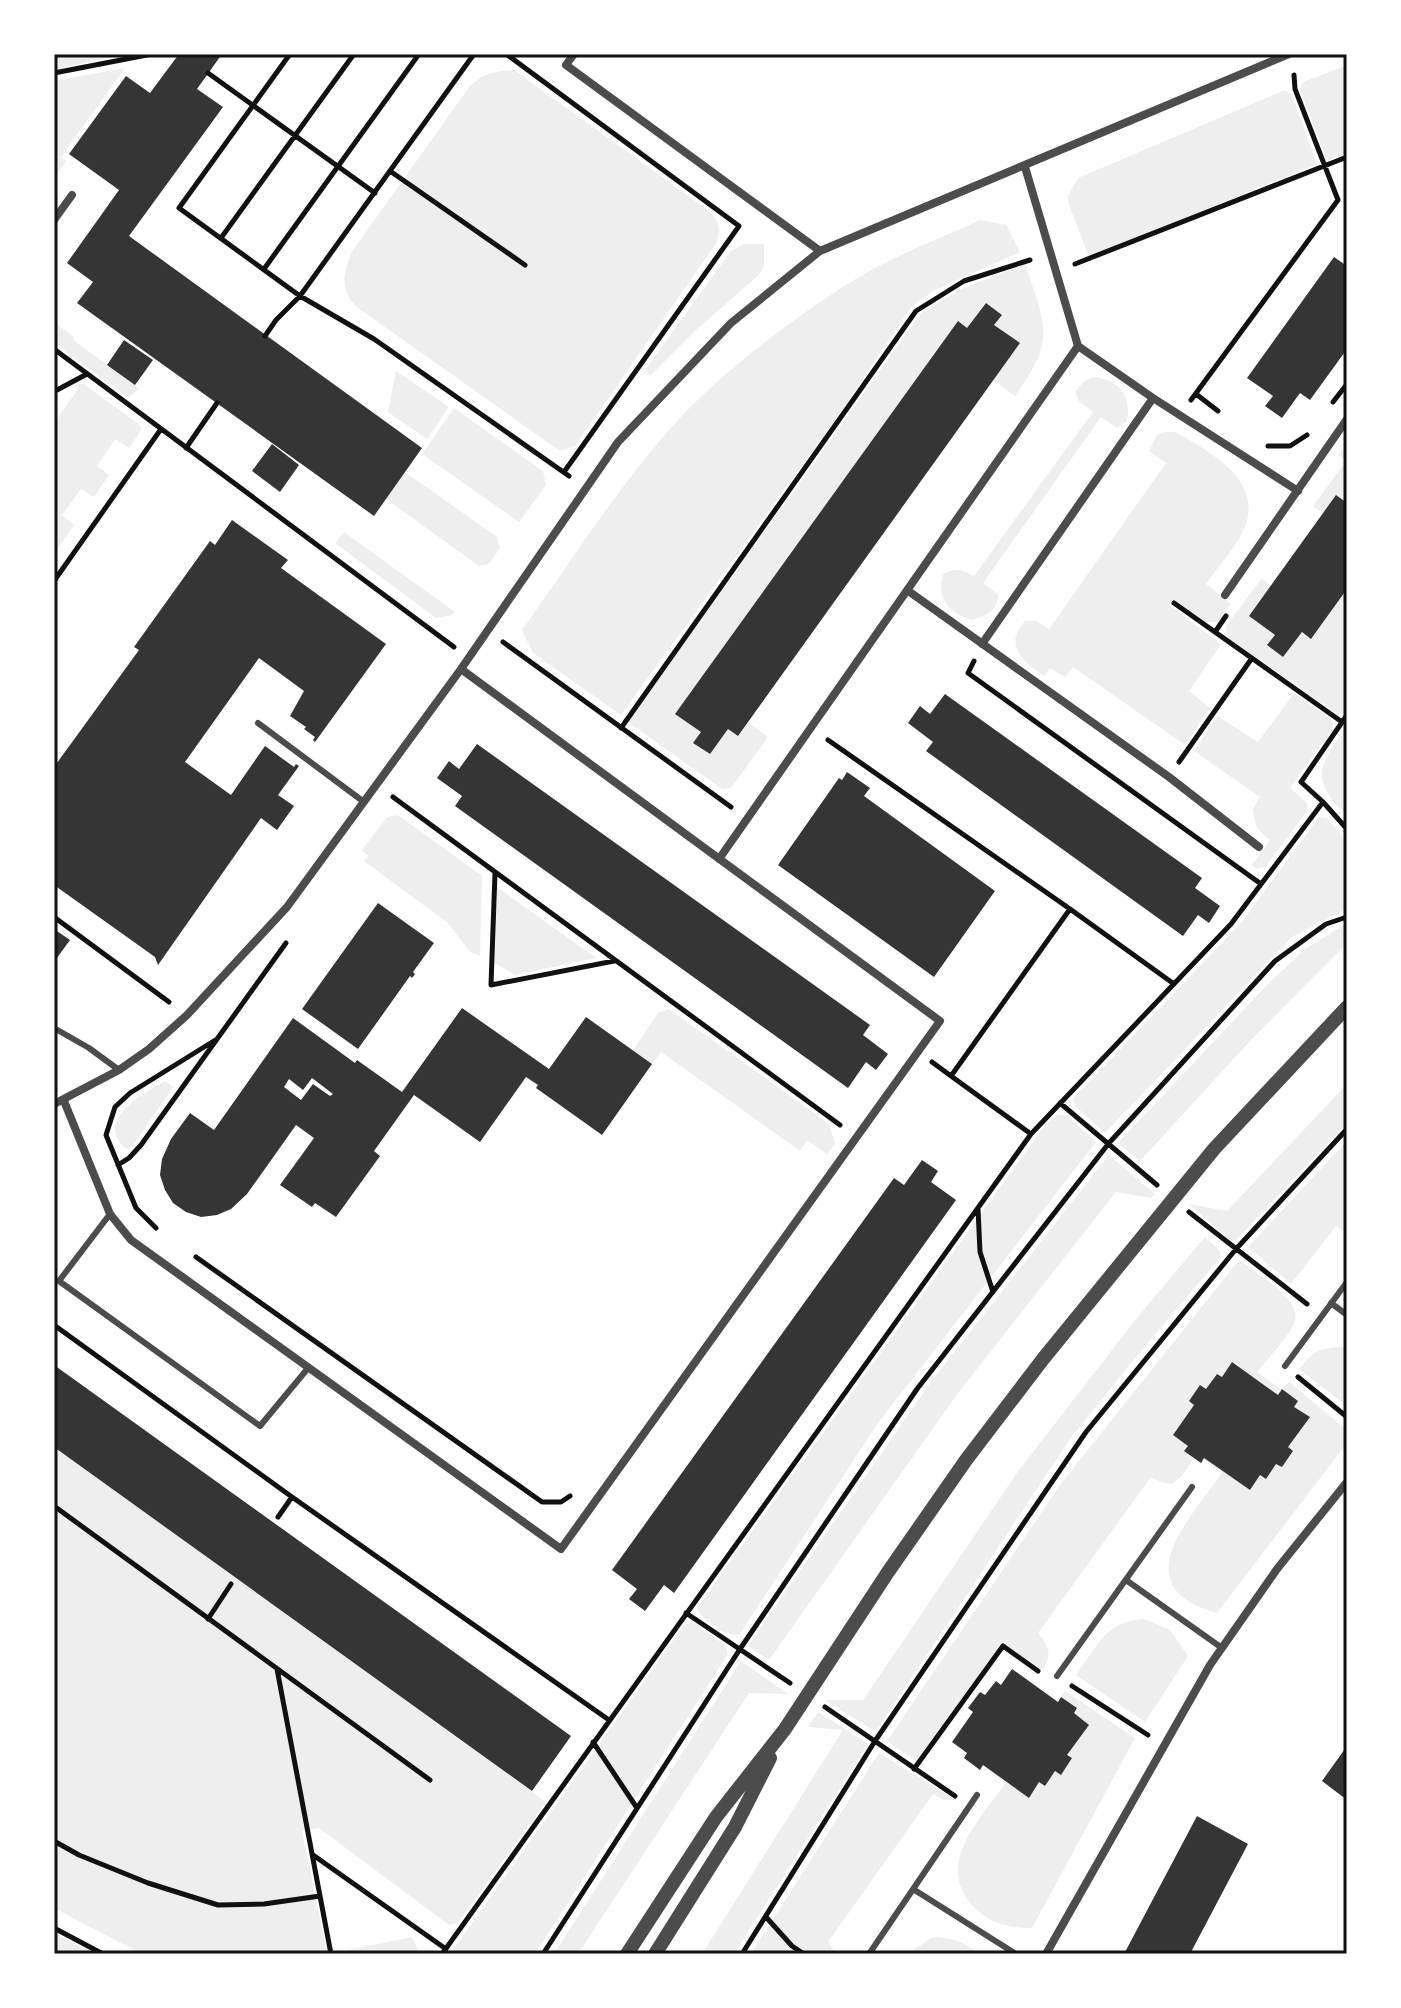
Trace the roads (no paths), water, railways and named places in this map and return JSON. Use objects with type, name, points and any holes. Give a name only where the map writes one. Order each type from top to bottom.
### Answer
[{"type":"street","points":[[574,54],[566,65],[820,251]]},
{"type":"street","points":[[54,1104],[119,1070],[149,1049],[187,1015],[287,907],[469,658],[618,442],[731,323],[820,251],[1289,54]]},
{"type":"street","points":[[1025,167],[1078,346],[1298,491]]},
{"type":"street","points":[[54,220],[72,195]]},
{"type":"street","points":[[719,859],[1078,346]]},
{"type":"street","points":[[982,644],[1153,398]]},
{"type":"street","points":[[1225,595],[1347,419]]},
{"type":"street","points":[[907,590],[1169,777],[1259,847]]},
{"type":"street","points":[[64,1101],[110,1214],[131,1240],[561,1549],[940,1021],[461,669]]},
{"type":"street","points":[[627,1954],[716,1817],[785,1729],[896,1559],[966,1460],[1043,1359],[1214,1149],[1347,1007]]},
{"type":"street","points":[[1046,1954],[1222,1648],[1277,1569],[1347,1482]]},
{"type":"street","points":[[655,1954],[735,1827],[785,1729]]},
{"type":"lane","points":[[258,723],[364,802]]},
{"type":"lane","points":[[54,1028],[119,1070]]},
{"type":"lane","points":[[110,1214],[59,1281],[260,1426],[309,1367]]},
{"type":"lane","points":[[1285,1366],[1347,1282]]},
{"type":"lane","points":[[1331,1303],[1347,1315]]},
{"type":"lane","points":[[1057,1676],[1192,1487]]},
{"type":"lane","points":[[1126,1580],[1222,1648]]},
{"type":"lane","points":[[869,1954],[977,1795]]},
{"type":"lane","points":[[913,1889],[1016,1954]]}]
